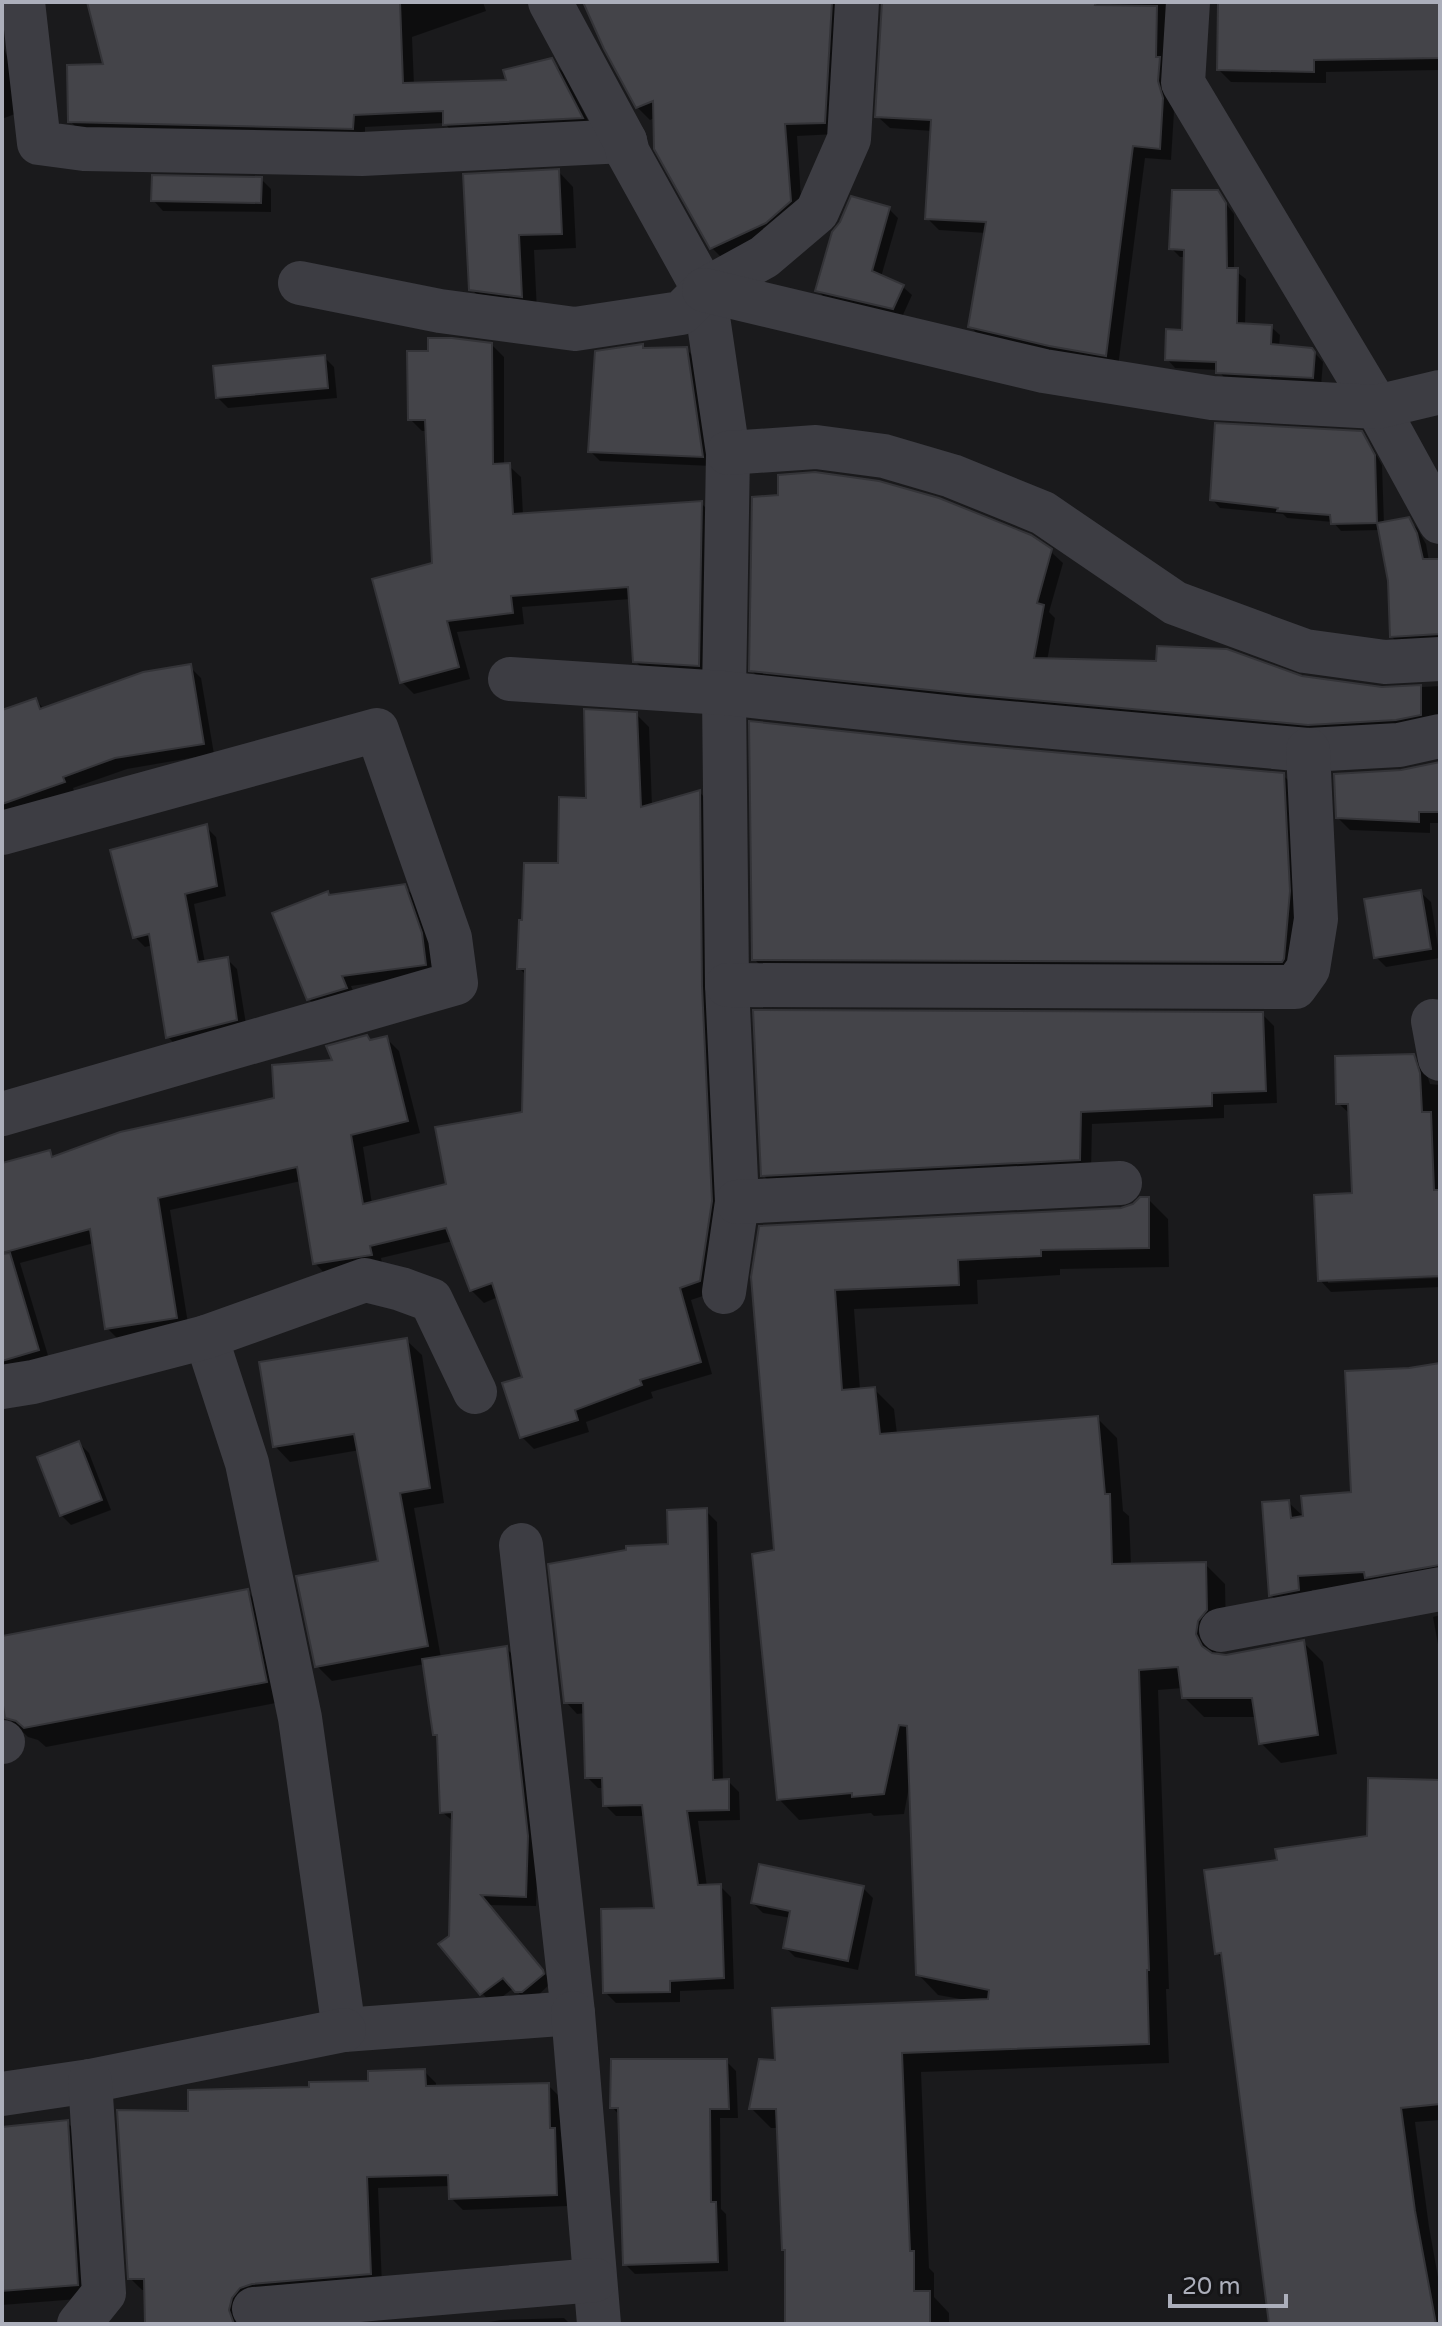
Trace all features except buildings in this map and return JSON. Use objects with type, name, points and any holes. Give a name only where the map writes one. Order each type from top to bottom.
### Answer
[{"type":"street","points":[[23,2],[39,143],[84,149],[362,154],[625,141]]},
{"type":"street","points":[[550,2],[625,141],[628,153],[704,290],[728,453],[724,693],[727,985],[737,1202],[724,1292]]},
{"type":"street","points":[[300,283],[440,311],[575,329],[681,313],[704,290],[764,257],[817,212],[849,139],[857,2]]},
{"type":"street","points":[[1188,2],[1183,83],[1377,407],[1440,522]]},
{"type":"street","points":[[704,290],[1044,371],[1212,398],[1377,407],[1440,392]]},
{"type":"street","points":[[728,453],[816,447],[884,456],[952,476],[1043,513],[1175,603],[1305,651],[1385,662],[1440,659]]},
{"type":"street","points":[[510,679],[724,693],[996,722],[1308,750],[1399,745],[1440,736]]},
{"type":"street","points":[[2,833],[377,730],[450,938],[456,983],[2,1114]]},
{"type":"street","points":[[727,985],[1295,987],[1308,969],[1316,919],[1308,750]]},
{"type":"street","points":[[737,1202],[1120,1183]]},
{"type":"street","points":[[2,1387],[33,1382],[206,1337],[365,1280],[431,1300],[475,1392]]},
{"type":"street","points":[[206,1337],[247,1463],[300,1718],[344,2030]]},
{"type":"street","points":[[521,1545],[573,2013],[599,2324]]},
{"type":"street","points":[[1221,1630],[1440,1589]]},
{"type":"street","points":[[2,2094],[90,2081],[344,2030],[573,2013]]},
{"type":"street","points":[[79,2324],[104,2293],[90,2081]]},
{"type":"street","points":[[254,2309],[595,2280]]}]
